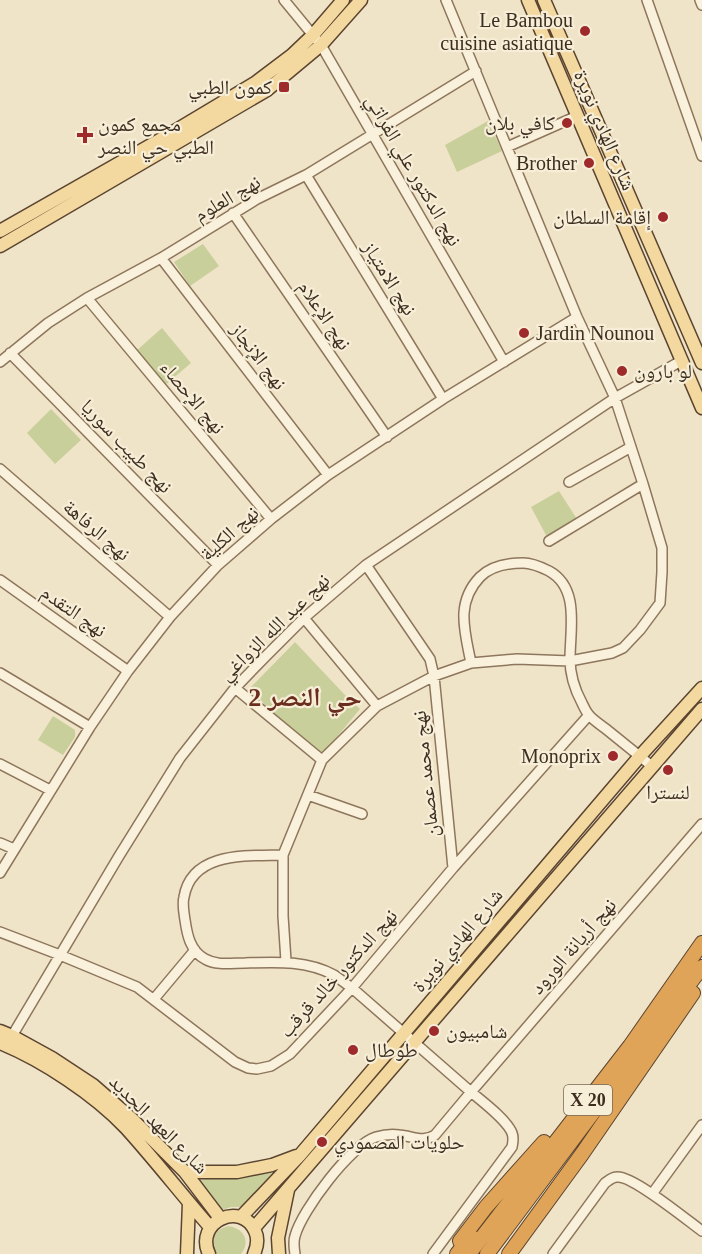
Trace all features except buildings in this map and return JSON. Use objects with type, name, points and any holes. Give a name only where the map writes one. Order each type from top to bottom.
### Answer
[{"type":"highway","points":[[457,1254],[623,1041],[699,948]]},
{"type":"highway","name":"X 20","points":[[469,1254],[630,1046],[699,948]]},
{"type":"highway","name":"X 20","points":[[487,1254],[702,967]]},
{"type":"highway","points":[[509,1254],[582,1154],[702,979]]},
{"type":"highway","points":[[449,1254],[486,1207],[544,1142]]},
{"type":"main road","points":[[0,231],[239,93],[317,40],[343,0]]},
{"type":"main road","points":[[0,246],[267,90],[361,0]]},
{"type":"main road","name":"شارع الهادي نويرة","points":[[528,0],[702,408]]},
{"type":"main road","name":"شارع الهادي نويرة","points":[[544,0],[702,363]]},
{"type":"main road","name":"شارع الهادي نويرة","points":[[241,1217],[300,1155],[640,756],[702,687]]},
{"type":"main road","name":"شارع الهادي نويرة","points":[[254,1228],[702,709]]},
{"type":"main road","name":"شارع العهد الجديد","points":[[5,1039],[52,1058],[93,1085],[132,1119],[184,1172],[220,1218]]},
{"type":"main road","name":"شارع العهد الجديد","points":[[5,1039],[87,1093],[125,1128],[210,1227]]},
{"type":"main road","points":[[184,1172],[237,1172],[272,1165],[300,1155]]},
{"type":"main road","points":[[279,1254],[278,1238],[288,1188]]},
{"type":"main road","points":[[187,1254],[189,1203]]},
{"type":"main road","points":[[209,1254],[206,1241],[210,1227],[220,1218],[230,1216],[241,1217],[254,1228],[258,1250]]},
{"type":"street","name":"نهج الدكتور علي الفراتي","points":[[284,0],[317,40],[504,362]]},
{"type":"street","points":[[286,961],[283,855],[322,760],[377,706],[434,676],[471,663],[517,659],[570,661],[612,653],[623,648],[660,603],[663,572],[662,548],[615,398],[577,316],[446,0]]},
{"type":"street","points":[[647,0],[702,156]]},
{"type":"street","points":[[700,0],[702,4]]},
{"type":"street","name":"نهج العلوم","points":[[0,362],[48,323],[87,298],[161,258],[257,200],[306,175],[476,71]]},
{"type":"street","points":[[507,147],[577,116]]},
{"type":"street","name":"نهج الامتياز","points":[[306,175],[443,399]]},
{"type":"street","name":"نهج الإعلام","points":[[234,213],[387,437]]},
{"type":"street","name":"نهج الإنجاز","points":[[161,258],[328,476]]},
{"type":"street","name":"نهج الإحصاء","points":[[87,298],[271,519]]},
{"type":"street","name":"نهج الكلية","points":[[0,873],[50,790],[128,671],[170,617],[218,565],[271,519],[328,476],[443,399],[577,316]]},
{"type":"street","name":"نهج طبيب سوريا","points":[[10,353],[218,565]]},
{"type":"street","name":"نهج عبد الله الزواغي","points":[[5,1039],[60,955],[180,758],[236,688],[304,618],[366,565],[615,398],[681,361]]},
{"type":"street","points":[[569,482],[631,447]]},
{"type":"street","name":"نهج الرفاهة","points":[[0,469],[170,617]]},
{"type":"street","points":[[549,541],[643,484]]},
{"type":"street","points":[[471,663],[463,620],[465,603],[471,588],[482,575],[495,567],[526,563],[543,568],[555,575],[566,588],[571,605],[570,661],[573,679],[581,701],[589,715],[653,767]]},
{"type":"street","name":"نهج محمد عصمان","points":[[366,565],[430,659],[434,676],[453,868]]},
{"type":"street","name":"نهج التقدم","points":[[0,580],[128,671]]},
{"type":"street","points":[[304,618],[377,706]]},
{"type":"street","points":[[1,676],[90,727]]},
{"type":"street","points":[[236,688],[322,760]]},
{"type":"street","name":"نهج الدكتور خالد قرقب","points":[[60,955],[137,987],[235,1062],[257,1069],[271,1066],[290,1054],[352,988],[453,868],[589,715]]},
{"type":"street","points":[[0,764],[50,790]]},
{"type":"street","points":[[308,795],[362,814]]},
{"type":"street","name":"نهج أريانة الورود","points":[[295,1254],[294,1237],[302,1216],[318,1192],[351,1155],[375,1137],[399,1135],[429,1139],[435,1135],[702,824]]},
{"type":"street","points":[[0,843],[14,849]]},
{"type":"street","points":[[283,855],[227,858],[211,862],[199,870],[190,880],[183,897],[188,936],[195,950],[204,959],[219,964],[286,961],[315,966],[335,976],[404,1033],[498,1115],[512,1130],[514,1139],[512,1147],[433,1254]]},
{"type":"street","points":[[0,932],[60,955]]},
{"type":"street","points":[[154,999],[195,950]]},
{"type":"street","points":[[652,1194],[702,1125]]},
{"type":"street","points":[[553,1254],[604,1184],[618,1177],[626,1178],[652,1194],[702,1231]]},
{"type":"green space","points":[[488,121],[502,151],[457,172],[445,145]]},
{"type":"green space","points":[[203,244],[219,266],[190,286],[174,262]]},
{"type":"green space","points":[[162,328],[191,363],[164,386],[136,351]]},
{"type":"green space","points":[[51,409],[81,440],[55,464],[27,433]]},
{"type":"green space","points":[[559,491],[577,519],[547,537],[531,507]]},
{"type":"green space","points":[[295,642],[360,709],[322,755],[271,713],[250,688]]},
{"type":"green space","points":[[53,716],[75,730],[75,737],[63,755],[38,740]]},
{"type":"green space","points":[[276,1169],[241,1207],[222,1210],[197,1180]]},
{"type":"green space","points":[[228,1226],[242,1232],[246,1240],[241,1254],[217,1254],[214,1249],[213,1240],[216,1233]]},
{"type":"place","name":"Le Bambou cuisine asiatique","points":[[585,31]]},
{"type":"place","name":"كمون الطبي","points":[[284,87]]},
{"type":"place","name":"كافي بلان","points":[[567,123]]},
{"type":"place","name":"مجمع كمون الطبي حي النصر","points":[[85,135]]},
{"type":"place","name":"Brother","points":[[589,163]]},
{"type":"place","name":"إقامة السلطان","points":[[663,217]]},
{"type":"place","name":"Jardin Nounou","points":[[524,333]]},
{"type":"place","name":"لو بارون","points":[[622,371]]},
{"type":"place","name":"Monoprix","points":[[613,756]]},
{"type":"place","name":"لنسترا","points":[[668,770]]},
{"type":"place","name":"شامبيون","points":[[434,1031]]},
{"type":"place","name":"طوطال","points":[[353,1050]]},
{"type":"place","name":"حلويات المصمودي","points":[[322,1142]]},
{"type":"district","name":"حي النصر 2","points":[[305,697]]}]
